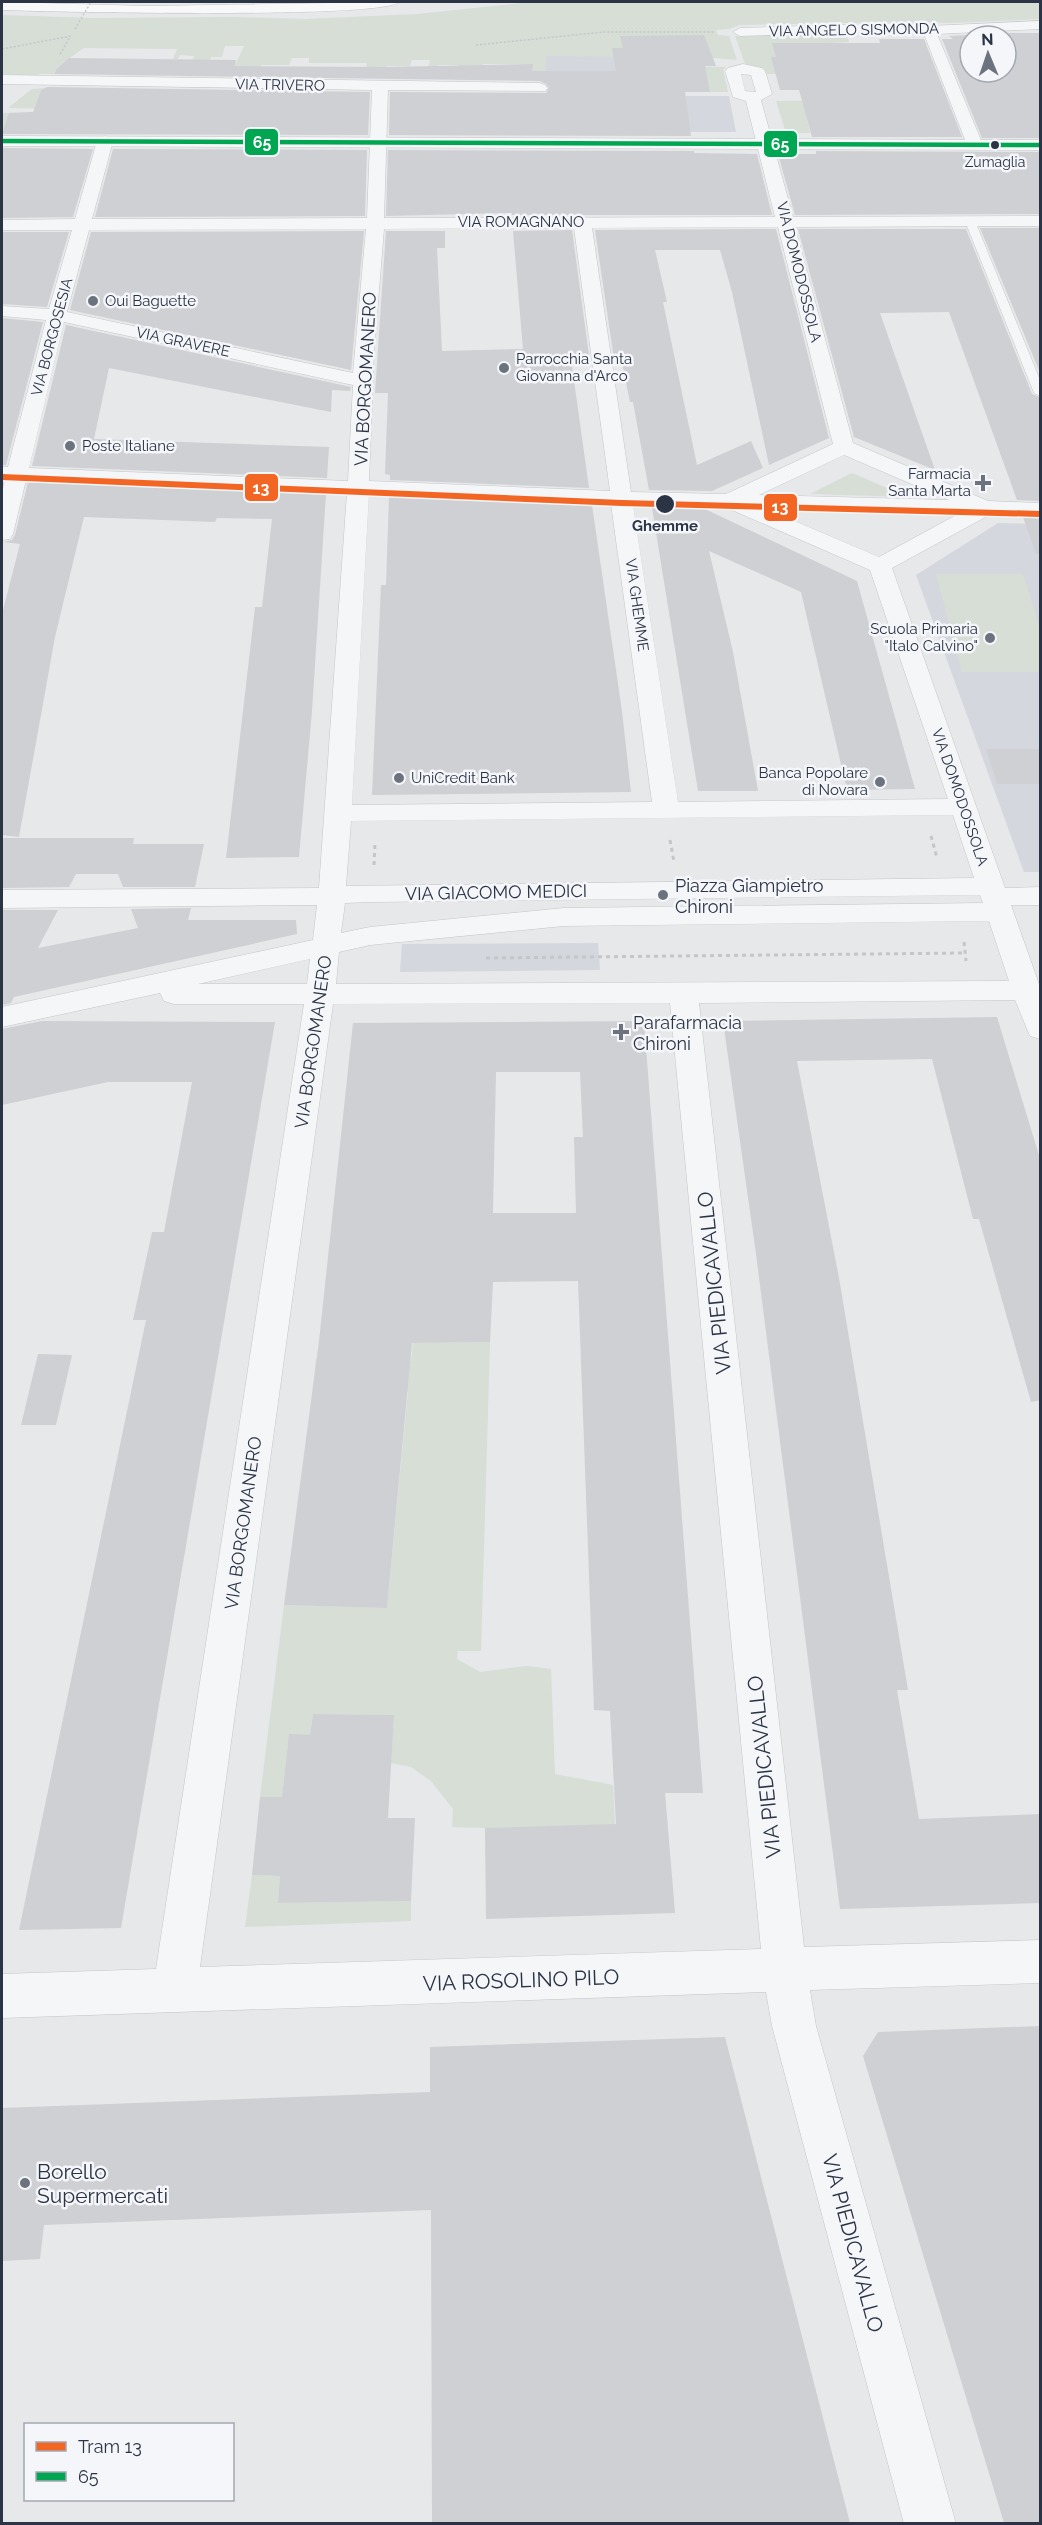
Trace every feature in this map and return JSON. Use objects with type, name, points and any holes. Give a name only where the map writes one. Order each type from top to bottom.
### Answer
[{"type":"street","points":[[2,6],[187,10],[392,2]]},
{"type":"street","name":"VIA ANGELO SISMONDA","points":[[740,32],[903,27],[928,30],[1041,25]]},
{"type":"street","points":[[930,35],[975,145]]},
{"type":"street","name":"VIA TRIVERO","points":[[2,79],[540,88]]},
{"type":"street","points":[[2,95],[20,81]]},
{"type":"street","name":"VIA BORGOMANERO","points":[[175,1991],[320,995],[332,895],[359,488],[363,381],[375,223],[380,86]]},
{"type":"street","name":"VIA DOMODOSSOLA","points":[[753,98],[844,447]]},
{"type":"street","points":[[2,141],[1041,146]]},
{"type":"street","name":"VIA BORGOSESIA","points":[[2,534],[9,474],[57,315],[105,141]]},
{"type":"street","name":"VIA ROMAGNANO","points":[[2,225],[1041,221]]},
{"type":"street","name":"VIA GHEMME","points":[[582,222],[666,810]]},
{"type":"street","name":"VIA GRAVERE","points":[[2,311],[57,315],[363,381]]},
{"type":"street","points":[[729,501],[844,447],[986,508]]},
{"type":"street","points":[[9,474],[621,498],[1041,509]]},
{"type":"street","points":[[729,501],[880,566],[986,508]]},
{"type":"street","name":"VIA DOMODOSSOLA","points":[[880,566],[1041,1029]]},
{"type":"street","points":[[338,813],[963,807]]},
{"type":"street","name":"VIA GIACOMO MEDICI","points":[[2,898],[291,898],[373,893],[944,888],[995,898],[1041,896]]},
{"type":"street","name":"VIA GIACOMO MEDICI","points":[[118,993],[326,944],[370,936],[564,917],[965,912],[995,898]]},
{"type":"street","points":[[2,1017],[118,993],[684,994],[1028,990]]},
{"type":"street","name":"VIA PIEDICAVALLO","points":[[684,994],[785,1972],[794,2026],[930,2523]]},
{"type":"street","name":"VIA ROSOLINO PILO","points":[[2,1996],[785,1972],[1041,1961]]},
{"type":"lane","points":[[970,220],[1041,393]]},
{"type":"path","points":[[75,28],[91,2]]},
{"type":"path","points":[[476,45],[604,32],[719,32]]},
{"type":"path","points":[[2,49],[70,36]]},
{"type":"path","points":[[922,807],[944,888]]},
{"type":"path","points":[[678,890],[670,840],[699,810]]},
{"type":"path","points":[[373,893],[377,813]]},
{"type":"path","points":[[965,912],[964,953],[974,991]]},
{"type":"path","points":[[485,958],[964,953]]},
{"type":"shaded area","points":[[531,2],[1040,2],[1040,19],[950,23],[739,25],[716,30],[718,35],[729,36],[737,60],[546,56],[546,80],[532,79],[532,64],[483,64],[482,70],[458,75],[459,65],[438,65],[436,70],[428,70],[430,60],[412,60],[410,66],[387,66],[386,69],[365,74],[367,63],[309,63],[309,58],[292,58],[289,65],[261,65],[261,69],[234,68],[244,46],[225,46],[222,57],[211,57],[207,69],[186,76],[194,56],[180,55],[178,59],[173,59],[177,49],[84,48],[57,67],[54,74],[36,76],[2,74],[2,15],[92,18],[306,19],[417,14]]},
{"type":"shaded area","points":[[846,32],[849,42],[829,43],[832,54],[817,58],[818,62],[874,62],[876,69],[868,69],[869,73],[853,73],[855,79],[867,79],[870,88],[927,88],[924,79],[934,79],[955,133],[902,133],[896,119],[868,119],[863,106],[804,106],[810,133],[786,133],[776,101],[857,100],[855,93],[839,93],[830,70],[815,70],[816,74],[767,74],[763,68],[745,64],[735,36]]},
{"type":"shaded area","points":[[545,56],[629,56],[670,96],[729,96],[736,132],[548,132]]},
{"type":"shaded area","points":[[663,66],[726,67],[723,70],[728,92],[710,92],[706,72],[663,72]]},
{"type":"shaded area","points":[[46,88],[40,94],[41,101],[66,101],[70,94],[79,95],[73,109],[89,109],[92,105],[111,101],[133,101],[135,96],[154,96],[152,100],[133,103],[131,110],[143,110],[141,116],[78,115],[71,129],[2,129],[2,113],[64,112],[64,109],[8,108],[32,89]]},
{"type":"shaded area","points":[[852,473],[908,497],[810,494]]},
{"type":"shaded area","name":"Scuola Primaria \"Italo Calvino\"","points":[[998,523],[1040,524],[1040,872],[1024,872],[916,575]]},
{"type":"shaded area","points":[[936,574],[1023,574],[1040,628],[1040,672],[962,672]]},
{"type":"shaded area","points":[[598,943],[600,970],[400,972],[402,944]]},
{"type":"shaded area","points":[[490,1342],[481,1651],[458,1651],[457,1659],[480,1672],[526,1666],[551,1669],[555,1774],[613,1785],[615,1825],[452,1827],[453,1809],[431,1781],[411,1767],[391,1763],[394,1715],[313,1714],[310,1735],[289,1735],[282,1797],[260,1797],[284,1605],[387,1608],[408,1392],[313,1389],[316,1359],[411,1361],[413,1343]]},
{"type":"shaded area","points":[[252,1875],[280,1876],[278,1903],[411,1901],[411,1921],[245,1927]]},
{"type":"building","points":[[1018,33],[1041,33],[1041,138],[982,138],[960,84],[1018,84]]},
{"type":"building","points":[[704,35],[716,66],[705,66],[710,92],[685,92],[691,136],[389,135],[390,92],[547,93],[550,86],[540,81],[54,74],[57,68],[69,58],[236,60],[235,66],[386,67],[533,64],[532,71],[616,71],[612,48],[623,48],[620,36]]},
{"type":"building","points":[[949,36],[958,36],[958,79],[942,39],[953,39]]},
{"type":"building","points":[[879,39],[924,39],[962,137],[812,137],[799,90],[780,90],[771,57],[776,57],[772,43],[880,43]]},
{"type":"building","points":[[47,87],[370,92],[368,135],[2,134],[9,113],[33,112],[41,91]]},
{"type":"building","points":[[2,148],[93,149],[73,217],[2,218]]},
{"type":"building","points":[[113,149],[367,150],[365,216],[95,217]]},
{"type":"building","points":[[388,150],[694,151],[694,153],[757,154],[772,215],[512,215],[512,213],[386,216]]},
{"type":"building","points":[[816,151],[1041,152],[1041,214],[795,215],[778,154],[816,154]]},
{"type":"building","points":[[980,228],[1041,228],[1041,375]]},
{"type":"building","points":[[776,229],[829,438],[769,465],[732,292],[720,250],[655,250],[667,302],[663,302],[697,465],[751,441],[763,468],[712,491],[649,490],[633,402],[630,402],[621,358],[614,359],[595,230]]},
{"type":"building","points":[[798,229],[966,229],[1032,394],[1041,398],[1041,501],[1017,500],[949,312],[880,313],[935,470],[854,437]]},
{"type":"building","points":[[572,230],[590,363],[572,366],[589,488],[390,480],[390,475],[385,474],[388,393],[375,393],[386,231],[445,231],[445,248],[437,248],[442,351],[523,349],[513,231]]},
{"type":"building","points":[[364,231],[351,370],[70,310],[91,232]]},
{"type":"building","points":[[2,232],[69,232],[47,307],[2,304]]},
{"type":"building","points":[[2,318],[43,322],[6,465],[2,465]]},
{"type":"building","points":[[66,325],[351,387],[350,391],[332,390],[331,412],[109,368],[94,439],[329,447],[327,478],[32,466]]},
{"type":"building","points":[[28,482],[326,494],[312,711],[299,857],[226,858],[255,607],[262,607],[272,519],[217,518],[215,522],[84,517],[55,637],[19,837],[2,835],[2,614],[20,544],[4,542],[12,540],[15,535]]},
{"type":"building","points":[[389,497],[592,505],[622,711],[631,792],[372,795],[381,585],[386,585]]},
{"type":"building","points":[[652,508],[705,509],[857,581],[915,789],[847,790],[801,592],[709,551],[733,652],[758,791],[698,791]]},
{"type":"building","points":[[1023,517],[1041,517],[1041,553],[1036,554]]},
{"type":"building","points":[[986,749],[1041,749],[1041,784],[997,784]]},
{"type":"building","points":[[2,838],[134,838],[133,844],[204,844],[195,887],[123,887],[118,874],[76,874],[69,887],[2,888]]},
{"type":"building","points":[[191,908],[188,920],[296,920],[297,934],[14,997],[11,1003],[2,1005],[2,910],[58,910],[38,948],[138,928],[131,909]]},
{"type":"building","points":[[997,1017],[1041,1162],[1041,1400],[1031,1402],[979,1219],[973,1219],[932,1059],[797,1061],[839,1278],[908,1690],[897,1690],[919,1819],[1041,1814],[1041,1903],[840,1909],[756,1254],[723,1021]]},
{"type":"building","points":[[42,1021],[275,1022],[121,1928],[19,1930],[146,1320],[133,1320],[152,1232],[164,1232],[192,1082],[108,1082],[2,1105],[2,1029]]},
{"type":"building","points":[[644,1021],[703,1793],[665,1793],[675,1913],[486,1919],[485,1828],[616,1824],[610,1711],[594,1710],[578,1281],[493,1282],[490,1342],[412,1343],[387,1608],[284,1605],[319,1341],[353,1023]],"holes":[[[496,1072],[580,1072],[583,1137],[574,1137],[576,1213],[493,1213]]]},
{"type":"building","points":[[38,1354],[72,1355],[56,1425],[21,1425]]},
{"type":"building","points":[[313,1714],[394,1715],[388,1818],[415,1818],[411,1901],[278,1903],[280,1876],[252,1875],[260,1797],[282,1797],[289,1734],[310,1735]]},
{"type":"building","points":[[1041,2026],[1041,2523],[1004,2523],[863,2056],[878,2032]]},
{"type":"building","points":[[725,2037],[850,2523],[432,2523],[431,2210],[44,2225],[40,2259],[2,2261],[2,2108],[430,2092],[430,2047]]},
{"type":"tram line","name":"13","points":[[2,477],[622,503],[1040,514]]},
{"type":"transit line","name":"65","points":[[2,141],[1040,145]]},
{"type":"place","name":"Zumaglia","points":[[995,145]]},
{"type":"place","name":"Oui Baguette","points":[[93,301]]},
{"type":"place","name":"Parrocchia Santa Giovanna d'Arco","points":[[504,368]]},
{"type":"place","name":"Poste Italiane","points":[[70,446]]},
{"type":"place","name":"Farmacia Santa Marta","points":[[983,483]]},
{"type":"place","name":"Ghemme","points":[[665,504]]},
{"type":"place","name":"Scuola Primaria \"Italo Calvino\"","points":[[990,638]]},
{"type":"place","name":"UniCredit Bank","points":[[399,778]]},
{"type":"place","name":"Banca Popolare di Novara","points":[[880,782]]},
{"type":"place","name":"Piazza Giampietro Chironi","points":[[663,895]]},
{"type":"place","name":"Parafarmacia Chironi","points":[[621,1032]]},
{"type":"place","name":"Borello Supermercati","points":[[25,2183]]}]
